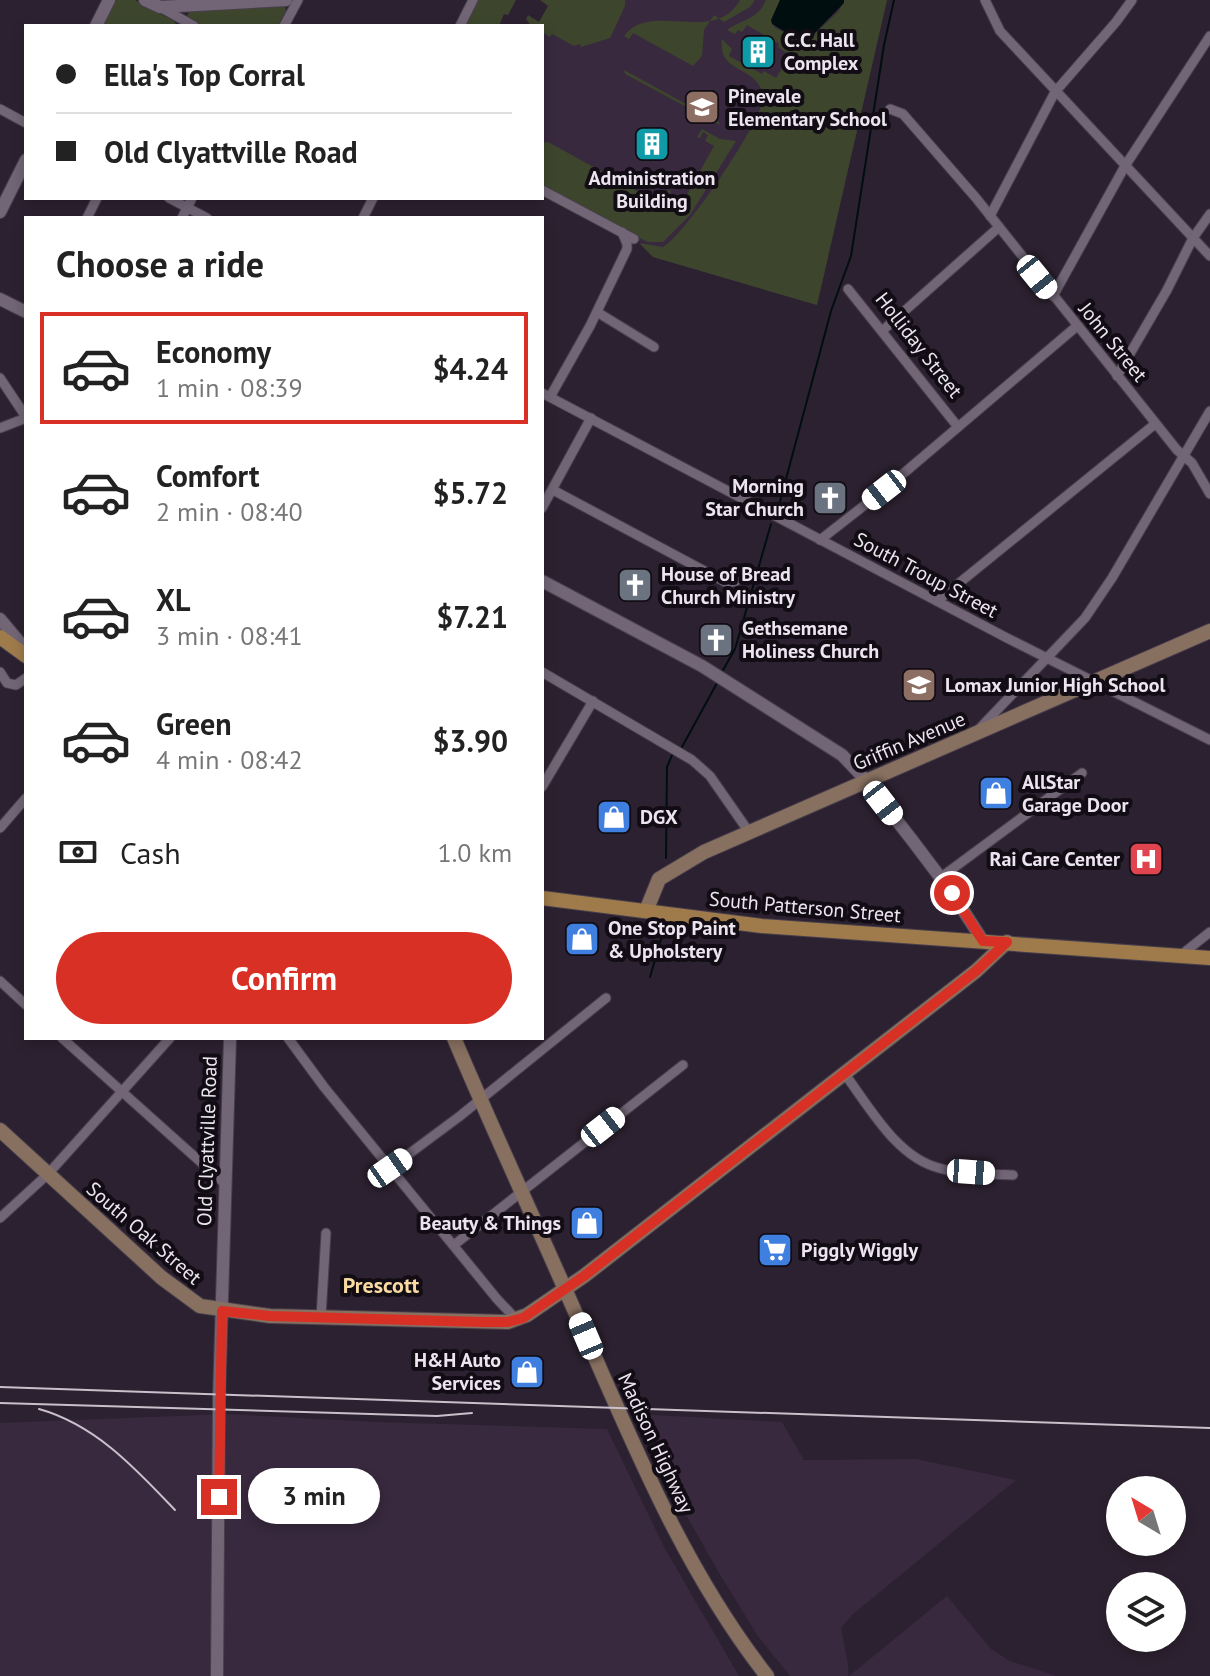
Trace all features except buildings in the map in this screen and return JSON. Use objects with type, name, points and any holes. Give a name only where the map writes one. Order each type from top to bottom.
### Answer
[{"type":"main road","name":"Griffin Avenue","points":[[646,911],[655,886],[665,874],[704,852],[1210,631]]},
{"type":"main road","points":[[0,637],[24,652]]},
{"type":"main road","name":"South Patterson Street","points":[[544,898],[762,926],[1210,958]]},
{"type":"main road","points":[[517,1320],[564,1289],[844,1073],[976,971],[1007,942]]},
{"type":"main road","name":"Madison Highway","points":[[455,1040],[677,1535],[725,1617],[767,1676]]},
{"type":"main road","name":"South Oak Street","points":[[0,1130],[191,1302],[222,1311],[321,1317],[481,1322],[517,1320]]},
{"type":"street","points":[[97,24],[109,0]]},
{"type":"street","points":[[145,0],[186,24]]},
{"type":"street","points":[[160,7],[286,0]]},
{"type":"street","points":[[285,24],[298,0]]},
{"type":"street","points":[[461,24],[473,0]]},
{"type":"street","points":[[985,0],[1000,31],[1210,256]]},
{"type":"street","points":[[990,216],[1055,92],[1132,0]]},
{"type":"street","points":[[1053,296],[1125,166],[1210,36]]},
{"type":"street","points":[[0,109],[24,122]]},
{"type":"street","name":"John Street","points":[[890,109],[903,114],[990,216],[1155,424],[1192,463],[1210,494]]},
{"type":"street","points":[[0,212],[24,164]]},
{"type":"street","points":[[544,191],[634,239]]},
{"type":"street","points":[[1117,376],[1193,238],[1210,214]]},
{"type":"street","points":[[882,331],[999,227]]},
{"type":"street","points":[[546,395],[597,312],[627,249],[622,232]]},
{"type":"street","name":"Holliday Street","points":[[848,289],[958,427]]},
{"type":"street","points":[[0,299],[24,311]]},
{"type":"street","points":[[597,312],[654,347]]},
{"type":"street","points":[[820,540],[1077,326]]},
{"type":"street","points":[[0,378],[24,414]]},
{"type":"street","name":"South Troup Street","points":[[546,395],[937,601],[1210,740]]},
{"type":"street","points":[[973,735],[1085,618],[1112,578],[1210,411]]},
{"type":"street","points":[[0,428],[24,418]]},
{"type":"street","points":[[544,505],[591,418]]},
{"type":"street","points":[[937,601],[1155,424]]},
{"type":"street","points":[[553,490],[727,583],[736,581]]},
{"type":"street","points":[[544,582],[751,695],[825,743],[854,766],[940,878],[983,941]]},
{"type":"street","points":[[0,619],[24,650]]},
{"type":"street","points":[[0,672],[7,683],[16,685],[24,679]]},
{"type":"street","points":[[544,673],[684,755],[705,771],[727,797],[749,832]]},
{"type":"street","points":[[544,784],[593,701]]},
{"type":"street","points":[[940,878],[1082,773]]},
{"type":"street","points":[[0,827],[24,800]]},
{"type":"street","points":[[1181,955],[1210,932]]},
{"type":"street","points":[[0,981],[24,1003]]},
{"type":"street","points":[[390,1168],[606,998]]},
{"type":"street","points":[[64,1040],[224,1183]]},
{"type":"street","points":[[0,1218],[48,1174],[168,1040]]},
{"type":"street","name":"Old Clyattville Road","points":[[217,1676],[224,1183],[230,1040]]},
{"type":"street","points":[[290,1040],[390,1168],[517,1320]]},
{"type":"street","points":[[454,1245],[683,1065]]},
{"type":"street","points":[[844,1073],[899,1144],[921,1161],[949,1171],[1013,1175]]},
{"type":"street","points":[[321,1317],[326,1233]]},
{"type":"shaded area","name":"Pinevale Elementary School","points":[[568,0],[887,0],[817,305],[653,257],[634,235],[544,186],[544,28]]},
{"type":"shaded area","points":[[780,0],[844,0],[844,3],[806,42],[802,42],[772,24]]},
{"type":"shaded area","points":[[227,1414],[607,1429],[664,1547],[739,1676],[0,1676],[0,1423]]},
{"type":"shaded area","points":[[636,1414],[782,1422],[804,1460],[916,1459],[1016,1480],[852,1615],[841,1628],[848,1676],[790,1676],[757,1635],[719,1573],[672,1490]]},
{"type":"shaded area","points":[[947,1596],[991,1649],[1010,1661],[1057,1676],[849,1676]]},
{"type":"green space","points":[[116,0],[135,0],[176,24],[104,24]]},
{"type":"green space","points":[[478,0],[516,0],[500,24],[466,24]]},
{"type":"green space","points":[[540,0],[625,0],[610,38],[581,47],[552,34],[550,37],[544,33],[544,24],[530,24],[526,19],[528,15],[539,22],[548,6]]},
{"type":"green space","points":[[740,0],[755,0],[750,7],[724,22],[718,18],[729,13]]},
{"type":"green space","points":[[766,0],[780,0],[774,27],[806,42],[839,11],[844,0],[887,0],[817,305],[653,257],[639,243],[663,247],[674,238],[723,174],[761,106],[763,94],[759,85],[725,58],[722,39],[732,49],[729,56],[776,78],[790,55],[778,47],[779,44],[747,25],[742,32],[738,30],[735,34],[727,30],[759,12]]},
{"type":"green space","points":[[285,5],[286,11],[279,24],[197,24],[186,18],[191,8]]},
{"type":"green space","points":[[710,21],[704,30],[702,56],[693,66],[633,33],[629,39],[624,36],[636,26],[650,22]]},
{"type":"green space","points":[[624,70],[719,122],[720,125],[625,74]]},
{"type":"green space","points":[[702,129],[720,139],[736,141],[690,215],[663,242],[648,242],[544,186],[544,143],[548,142],[661,204],[668,190],[671,191],[669,196],[674,199],[676,195],[684,200],[714,146],[705,141],[708,135],[703,132],[700,138],[697,137]]},
{"type":"waterway","points":[[779,505],[831,311],[851,256],[884,45],[894,0]]},
{"type":"waterway","points":[[723,670],[735,649],[771,524]]},
{"type":"waterway","points":[[682,747],[717,683]]},
{"type":"waterway","points":[[666,858],[667,767],[672,755]]},
{"type":"waterway","points":[[650,977],[662,936]]},
{"type":"railway","points":[[0,1387],[1210,1428]]},
{"type":"railway","points":[[0,1403],[437,1416],[472,1413]]},
{"type":"railway","points":[[39,1409],[60,1416],[97,1437],[130,1464],[175,1510]]},
{"type":"place","name":"C.C. Hall Complex","points":[[758,52]]},
{"type":"place","name":"Pinevale Elementary School","points":[[702,107]]},
{"type":"place","name":"Administration Building","points":[[652,144]]},
{"type":"place","name":"Morning Star Church","points":[[830,498]]},
{"type":"place","name":"House of Bread Church Ministry","points":[[635,585]]},
{"type":"place","name":"Gethsemane Holiness Church","points":[[716,640]]},
{"type":"place","name":"Lomax Junior High School","points":[[919,685]]},
{"type":"place","name":"AllStar Garage Door","points":[[996,793]]},
{"type":"place","name":"DGX","points":[[614,817]]},
{"type":"place","name":"Rai Care Center","points":[[1146,859]]},
{"type":"place","name":"One Stop Paint & Upholstery","points":[[582,939]]},
{"type":"place","name":"Beauty & Things","points":[[587,1223]]},
{"type":"place","name":"Piggly Wiggly","points":[[775,1250]]},
{"type":"place","name":"H&H Auto Services","points":[[527,1372]]},
{"type":"district","name":"Prescott","points":[[381,1285]]},
{"type":"route","points":[[219,1497],[222,1311],[270,1316],[481,1322],[508,1322],[523,1318],[584,1276],[676,1205],[976,971],[1007,942],[983,941],[952,893]]}]
